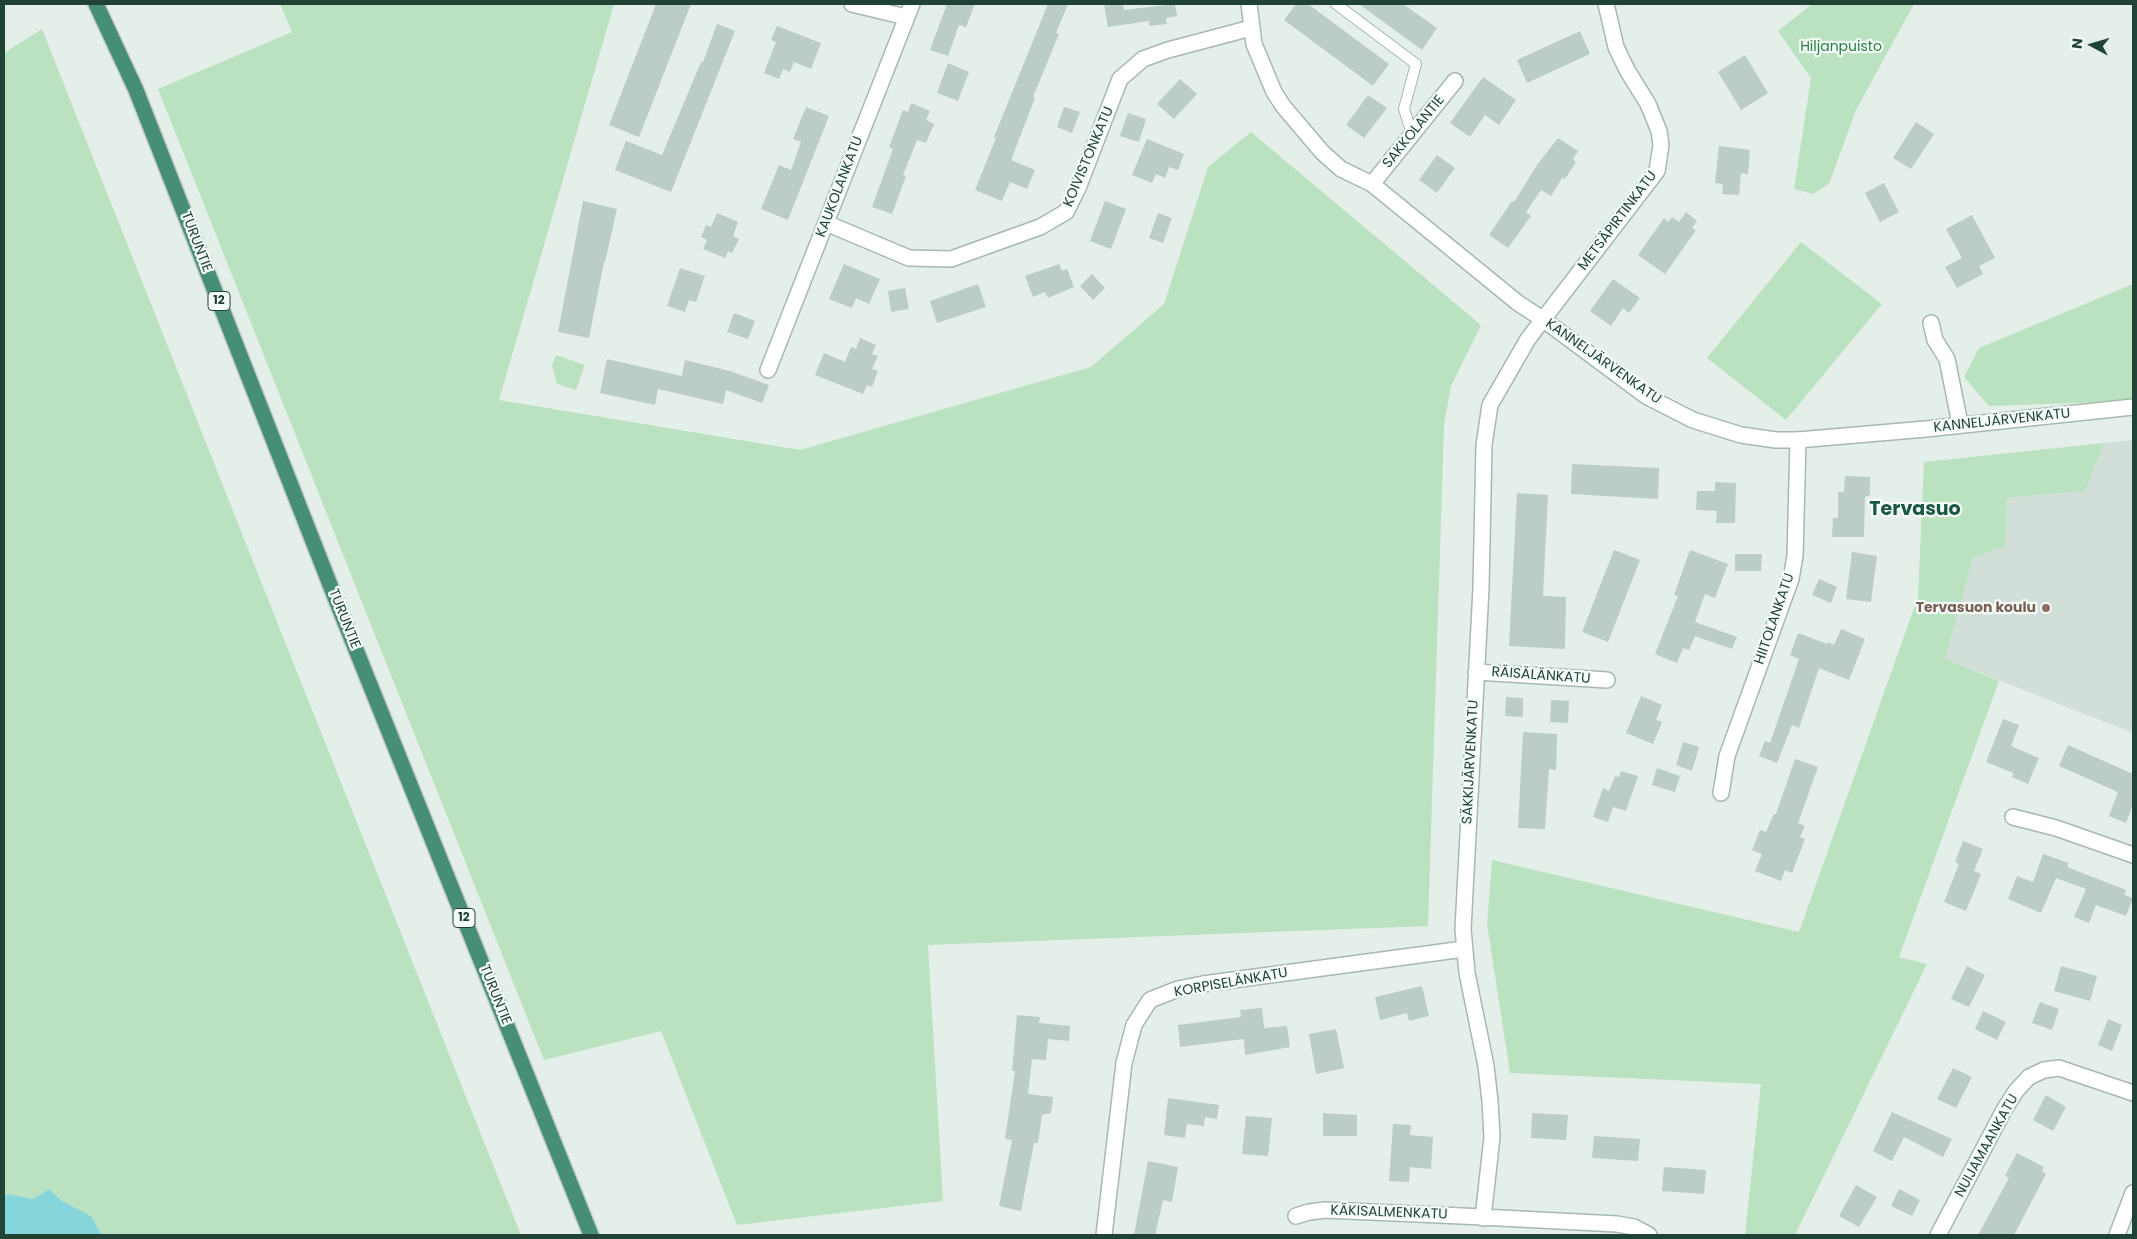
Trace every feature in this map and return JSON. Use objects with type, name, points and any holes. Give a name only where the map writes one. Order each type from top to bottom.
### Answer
[{"type":"highway","name":"TURUNTIE","points":[[96,4],[136,90],[336,600],[591,1235]]},
{"type":"street","points":[[852,4],[909,11]]},
{"type":"street","name":"KANNELJÄRVENKATU","points":[[1248,4],[1251,28],[1261,66],[1283,106],[1322,152],[1341,169],[1372,184],[1518,303],[1544,320],[1646,396],[1693,420],[1741,435],[1776,440],[1798,440],[1926,429],[2133,407]]},
{"type":"street","name":"METSÄPIRTINKATU","points":[[1544,320],[1657,171],[1661,145],[1659,131],[1648,104],[1627,70],[1616,47],[1606,4]]},
{"type":"street","name":"KAUKOLANKATU","points":[[768,370],[909,11]]},
{"type":"street","name":"KOIVISTONKATU","points":[[826,223],[909,258],[951,259],[1040,227],[1066,212],[1078,188],[1120,79],[1143,60],[1168,50],[1251,28]]},
{"type":"street","name":"SAKKOLANTIE","points":[[1372,184],[1455,81]]},
{"type":"street","name":"SÄKKIJÄRVENKATU","points":[[1483,1218],[1492,1137],[1490,1101],[1486,1066],[1473,1009],[1464,949],[1481,588],[1484,445],[1490,405],[1528,339],[1544,320]]},
{"type":"street","points":[[1931,323],[1935,340],[1947,359],[1960,424]]},
{"type":"street","name":"HIITOLANKATU","points":[[1721,793],[1727,756],[1792,571],[1797,528],[1798,440]]},
{"type":"street","name":"RÄISÄLÄNKATU","points":[[1476,672],[1607,680]]},
{"type":"street","points":[[2012,817],[2056,828],[2133,855]]},
{"type":"street","name":"KORPISELÄNKATU","points":[[1104,1235],[1124,1063],[1134,1025],[1150,1000],[1178,989],[1203,984],[1464,949]]},
{"type":"street","name":"NUIJAMAANKATU","points":[[1938,1235],[2004,1110],[2016,1091],[2029,1077],[2044,1070],[2059,1068],[2075,1071],[2133,1093]]},
{"type":"street","points":[[2117,1235],[2133,1193]]},
{"type":"street","name":"KÄKISALMENKATU","points":[[1296,1216],[1325,1210],[1617,1224],[1634,1227],[1649,1235]]},
{"type":"lane","points":[[1336,4],[1416,64],[1404,109],[1412,134]]},
{"type":"shaded area","name":"Tervasuon koulu","points":[[2133,440],[2133,733],[1945,659],[1973,558],[2006,546],[2007,498],[2084,491],[2104,443]]},
{"type":"green space","points":[[280,4],[614,4],[499,400],[800,450],[1091,367],[1164,304],[1208,167],[1251,132],[1481,325],[1451,386],[1444,425],[1428,926],[928,945],[943,1201],[737,1225],[661,1031],[544,1060],[158,89],[292,32]]},
{"type":"green space","name":"Hiljanpuisto","points":[[1812,4],[1914,4],[1856,110],[1829,184],[1813,194],[1794,189],[1811,78],[1778,31]]},
{"type":"green space","points":[[42,29],[521,1235],[102,1235],[91,1216],[62,1201],[49,1189],[33,1199],[8,1194],[4,1196],[4,53]]},
{"type":"green space","points":[[1801,242],[1882,304],[1786,420],[1707,358]]},
{"type":"green space","points":[[2133,284],[2133,401],[1989,406],[1964,377],[1979,348]]},
{"type":"green space","points":[[556,355],[585,365],[576,390],[557,384],[552,366]]},
{"type":"green space","points":[[2104,443],[2085,491],[2007,498],[2006,546],[1973,558],[1945,659],[1999,681],[1899,957],[1927,964],[1795,1235],[1745,1235],[1761,1084],[1510,1073],[1487,924],[1492,860],[1799,932],[1918,597],[1924,462]]},
{"type":"water","points":[[49,1189],[62,1201],[91,1216],[102,1235],[4,1235],[4,1196],[8,1194],[33,1199]]},
{"type":"building","points":[[656,4],[691,4],[639,137],[609,125]]},
{"type":"building","points":[[947,4],[975,4],[966,27],[959,25],[948,56],[930,50]]},
{"type":"building","points":[[1048,4],[1068,4],[1056,33],[1059,34],[1033,97],[1035,98],[1011,160],[1035,170],[1027,189],[1010,182],[1002,201],[975,190],[996,138],[994,137]]},
{"type":"building","points":[[1104,4],[1123,4],[1124,10],[1175,4],[1177,16],[1166,18],[1167,24],[1149,26],[1149,21],[1108,27]]},
{"type":"building","points":[[1296,4],[1308,4],[1389,64],[1373,86],[1284,20]]},
{"type":"building","points":[[1359,4],[1403,4],[1437,28],[1422,50]]},
{"type":"building","points":[[717,24],[735,31],[671,192],[615,170],[626,141],[662,155],[701,62],[703,62]]},
{"type":"building","points":[[777,26],[821,43],[811,69],[794,62],[790,72],[783,69],[779,79],[764,73],[776,42],[771,40]]},
{"type":"building","points":[[1580,31],[1590,54],[1527,83],[1517,60]]},
{"type":"building","points":[[1745,55],[1768,93],[1741,110],[1718,72]]},
{"type":"building","points":[[948,63],[969,72],[958,101],[937,93]]},
{"type":"building","points":[[1483,77],[1516,100],[1499,125],[1485,115],[1470,137],[1450,123]]},
{"type":"building","points":[[1180,79],[1197,94],[1174,119],[1157,104]]},
{"type":"building","points":[[1368,95],[1387,108],[1364,138],[1346,125]]},
{"type":"building","points":[[911,103],[930,111],[926,120],[934,124],[926,143],[917,140],[903,175],[906,176],[892,214],[872,207],[893,149],[889,147],[895,131],[903,110],[908,112]]},
{"type":"building","points":[[806,107],[829,116],[788,220],[761,209],[779,165],[791,170],[801,142],[793,139]]},
{"type":"building","points":[[1064,107],[1080,112],[1072,133],[1057,127]]},
{"type":"building","points":[[1128,113],[1146,119],[1139,142],[1120,136]]},
{"type":"building","points":[[1916,122],[1934,134],[1911,169],[1893,158]]},
{"type":"building","points":[[1558,138],[1578,151],[1573,159],[1576,162],[1565,179],[1562,178],[1551,196],[1541,190],[1526,212],[1531,216],[1508,248],[1489,235]]},
{"type":"building","points":[[1147,139],[1184,154],[1178,170],[1169,167],[1165,178],[1156,174],[1152,183],[1132,175]]},
{"type":"building","points":[[1719,146],[1750,150],[1748,174],[1741,173],[1739,195],[1722,194],[1723,184],[1715,183]]},
{"type":"building","points":[[1437,155],[1455,168],[1437,193],[1419,180]]},
{"type":"building","points":[[1884,183],[1899,212],[1880,222],[1865,193]]},
{"type":"building","points":[[583,201],[617,209],[589,338],[558,332]]},
{"type":"building","points":[[1105,201],[1126,209],[1111,249],[1090,241]]},
{"type":"building","points":[[1686,212],[1697,221],[1692,228],[1696,230],[1665,274],[1638,255],[1664,218],[1668,222],[1672,217],[1679,222]]},
{"type":"building","points":[[717,213],[738,222],[733,236],[739,239],[732,253],[728,251],[725,258],[703,249],[707,240],[701,237],[706,225],[711,227]]},
{"type":"building","points":[[1158,213],[1172,218],[1163,243],[1149,238]]},
{"type":"building","points":[[1972,215],[1995,258],[1979,266],[1983,274],[1957,288],[1945,267],[1962,258],[1946,229]]},
{"type":"building","points":[[844,264],[880,279],[869,304],[856,298],[852,308],[829,299]]},
{"type":"building","points":[[1059,264],[1062,271],[1067,269],[1074,287],[1048,298],[1045,292],[1033,297],[1025,276]]},
{"type":"building","points":[[680,268],[705,276],[696,302],[689,300],[685,312],[667,306]]},
{"type":"building","points":[[1092,274],[1105,288],[1093,300],[1080,286]]},
{"type":"building","points":[[1613,279],[1640,298],[1629,313],[1623,308],[1611,326],[1590,311]]},
{"type":"building","points":[[978,284],[986,307],[937,323],[930,301]]},
{"type":"building","points":[[905,288],[909,309],[891,312],[888,291]]},
{"type":"building","points":[[734,313],[755,321],[748,339],[727,332]]},
{"type":"building","points":[[860,338],[876,345],[872,354],[878,356],[872,369],[878,371],[872,387],[867,385],[863,394],[815,375],[824,353],[845,362],[851,347],[856,349]]},
{"type":"building","points":[[607,359],[682,376],[685,360],[730,371],[769,385],[762,403],[726,390],[723,404],[658,389],[655,405],[600,393]]},
{"type":"building","points":[[1572,464],[1659,468],[1658,499],[1571,494]]},
{"type":"building","points":[[1845,476],[1870,477],[1870,495],[1865,497],[1864,537],[1832,537],[1833,518],[1838,518],[1838,492],[1844,492]]},
{"type":"building","points":[[1715,482],[1736,483],[1735,523],[1716,523],[1717,511],[1696,510],[1697,491],[1715,491]]},
{"type":"building","points":[[1517,493],[1548,495],[1543,596],[1566,597],[1565,649],[1509,646]]},
{"type":"building","points":[[1614,550],[1640,560],[1608,642],[1582,632]]},
{"type":"building","points":[[1690,550],[1728,564],[1715,598],[1705,594],[1695,622],[1737,637],[1732,649],[1695,636],[1689,650],[1683,648],[1677,663],[1655,654],[1678,596],[1674,595]]},
{"type":"building","points":[[1852,552],[1877,556],[1871,602],[1846,599]]},
{"type":"building","points":[[1735,554],[1762,554],[1761,571],[1735,571]]},
{"type":"building","points":[[1819,579],[1837,587],[1831,603],[1812,595]]},
{"type":"building","points":[[1841,629],[1865,639],[1849,680],[1819,668],[1799,728],[1792,725],[1777,763],[1759,756],[1765,741],[1770,743],[1799,659],[1790,655],[1798,633],[1834,645]]},
{"type":"building","points":[[1641,696],[1662,705],[1656,720],[1662,722],[1653,744],[1626,733]]},
{"type":"building","points":[[1506,697],[1523,698],[1523,717],[1505,716]]},
{"type":"building","points":[[1551,700],[1569,701],[1568,723],[1550,722]]},
{"type":"building","points":[[2003,719],[2019,725],[2011,746],[2039,758],[2028,784],[2012,777],[2013,773],[1986,762]]},
{"type":"building","points":[[1523,732],[1557,734],[1556,770],[1549,769],[1545,829],[1518,828]]},
{"type":"building","points":[[1683,742],[1699,747],[1692,771],[1676,765]]},
{"type":"building","points":[[2068,745],[2133,774],[2133,805],[2126,823],[2109,816],[2118,792],[2059,766]]},
{"type":"building","points":[[1795,759],[1818,767],[1798,823],[1805,826],[1800,837],[1805,839],[1792,873],[1785,870],[1781,881],[1755,871],[1762,854],[1752,850],[1760,830],[1766,832],[1774,814],[1776,814]]},
{"type":"building","points":[[1657,768],[1680,776],[1675,792],[1652,785]]},
{"type":"building","points":[[1621,771],[1638,776],[1626,811],[1613,807],[1608,822],[1593,817],[1603,788],[1609,791],[1615,776],[1619,777]]},
{"type":"building","points":[[1963,841],[1983,849],[1974,871],[1981,874],[1966,911],[1944,902],[1959,864],[1955,862]]},
{"type":"building","points":[[2043,854],[2069,863],[2067,867],[2126,890],[2124,895],[2133,898],[2126,916],[2096,905],[2089,923],[2074,917],[2086,889],[2056,878],[2041,913],[2008,899],[2017,876],[2033,882]]},
{"type":"building","points":[[1967,966],[1985,975],[1969,1007],[1951,999]]},
{"type":"building","points":[[2061,966],[2097,976],[2090,1001],[2054,991]]},
{"type":"building","points":[[1422,986],[1429,1016],[1409,1021],[1407,1013],[1380,1020],[1375,997]]},
{"type":"building","points":[[2040,1002],[2059,1009],[2052,1030],[2032,1023]]},
{"type":"building","points":[[1262,1008],[1264,1028],[1287,1026],[1290,1047],[1245,1055],[1244,1039],[1180,1047],[1178,1025],[1241,1017],[1240,1010]]},
{"type":"building","points":[[1983,1011],[2006,1022],[1997,1040],[1975,1029]]},
{"type":"building","points":[[1017,1015],[1040,1017],[1039,1023],[1070,1026],[1069,1041],[1048,1039],[1046,1060],[1032,1059],[1028,1094],[1053,1097],[1051,1113],[1042,1115],[1038,1143],[1034,1143],[1021,1211],[999,1206],[1012,1140],[1005,1139],[1015,1071],[1012,1071]]},
{"type":"building","points":[[2108,1019],[2122,1025],[2112,1051],[2098,1045]]},
{"type":"building","points":[[1336,1029],[1344,1068],[1316,1074],[1309,1034]]},
{"type":"building","points":[[1953,1068],[1972,1077],[1956,1108],[1937,1099]]},
{"type":"building","points":[[2046,1095],[2066,1107],[2053,1131],[2033,1120]]},
{"type":"building","points":[[1168,1098],[1219,1105],[1217,1119],[1205,1117],[1204,1126],[1187,1124],[1185,1138],[1164,1135]]},
{"type":"building","points":[[1892,1112],[1952,1139],[1943,1157],[1904,1137],[1892,1161],[1873,1151]]},
{"type":"building","points":[[1323,1113],[1357,1115],[1357,1136],[1323,1136]]},
{"type":"building","points":[[1532,1113],[1568,1115],[1566,1140],[1531,1138]]},
{"type":"building","points":[[1246,1116],[1272,1118],[1268,1156],[1242,1154]]},
{"type":"building","points":[[1393,1124],[1411,1125],[1410,1135],[1433,1137],[1431,1169],[1410,1167],[1409,1182],[1389,1181]]},
{"type":"building","points":[[1594,1136],[1640,1139],[1638,1161],[1592,1158]]},
{"type":"building","points":[[2017,1153],[2044,1167],[2042,1171],[2046,1174],[2014,1235],[1978,1235],[2009,1178],[2005,1176]]},
{"type":"building","points":[[1148,1161],[1178,1167],[1172,1202],[1163,1200],[1155,1235],[1134,1235]]},
{"type":"building","points":[[1664,1167],[1706,1170],[1704,1194],[1662,1191]]},
{"type":"building","points":[[1856,1185],[1877,1197],[1859,1227],[1839,1216]]},
{"type":"building","points":[[1899,1189],[1920,1200],[1912,1216],[1891,1206]]},
{"type":"place","name":"Tervasuon koulu","points":[[2046,608]]},
{"type":"district","name":"Tervasuo","points":[[1915,510]]}]
